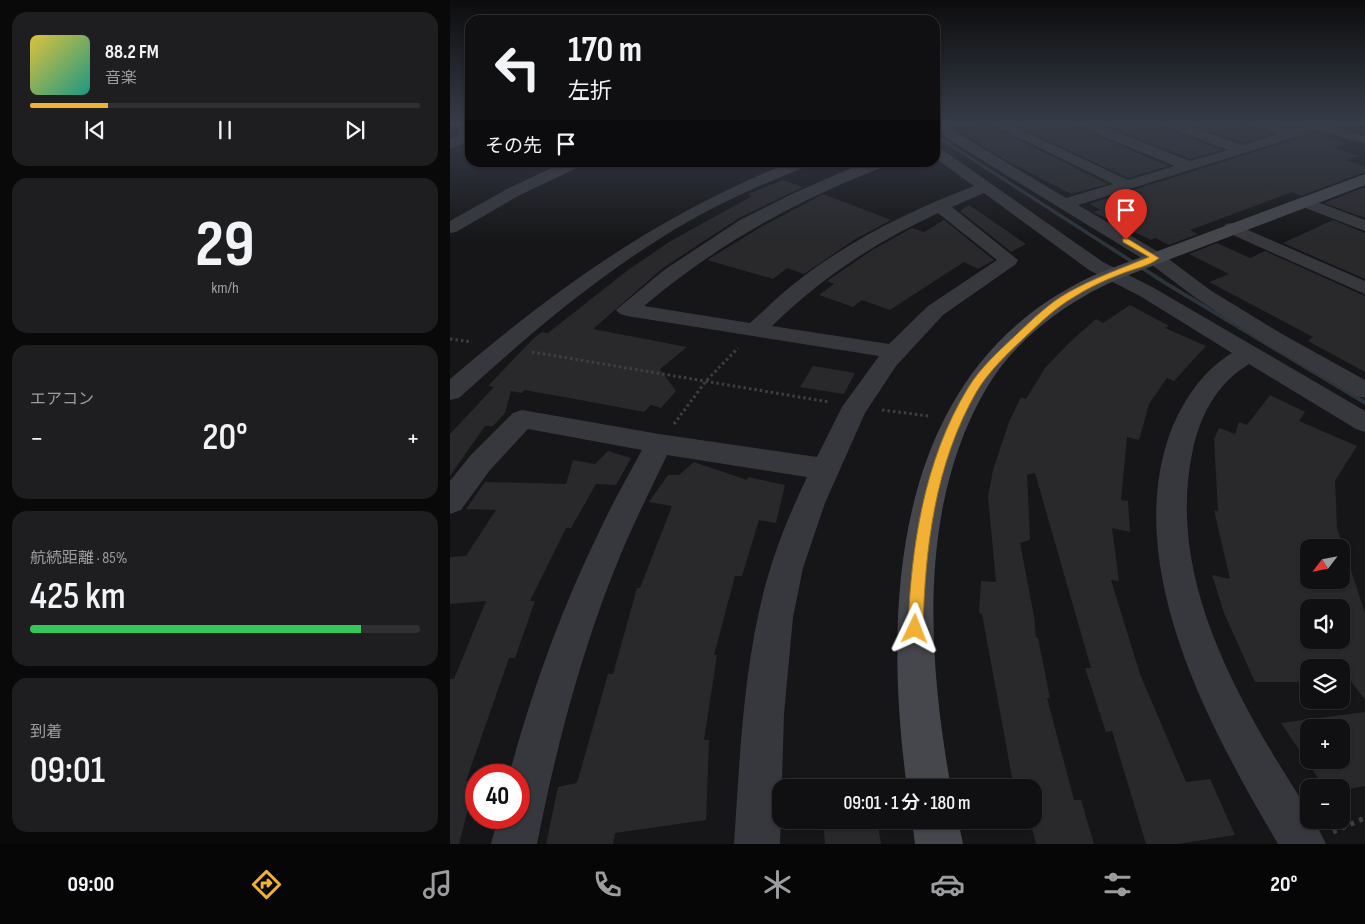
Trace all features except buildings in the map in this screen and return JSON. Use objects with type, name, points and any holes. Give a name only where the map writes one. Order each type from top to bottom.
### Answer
[{"type":"street","points":[[950,161],[1096,266],[1134,266]]},
{"type":"street","points":[[994,161],[1064,204],[1134,266],[1203,294],[1274,339],[1365,390]]},
{"type":"street","points":[[1077,161],[1127,185]]},
{"type":"street","points":[[1177,161],[1188,166]]},
{"type":"street","points":[[1064,204],[1204,161]]},
{"type":"street","points":[[450,228],[514,191],[566,167]]},
{"type":"street","points":[[450,392],[501,347],[597,271],[643,240],[741,187],[792,167]]},
{"type":"street","points":[[870,167],[824,185],[764,214],[723,238],[670,274],[627,310],[894,352]]},
{"type":"street","points":[[927,779],[922,752],[915,646],[917,576],[926,518],[938,470],[956,421],[969,397],[996,360],[1045,312],[1071,294],[1134,266],[1365,179]]},
{"type":"street","points":[[754,331],[801,288],[889,229],[938,205],[986,187]]},
{"type":"street","points":[[1304,202],[1365,226]]},
{"type":"street","points":[[757,844],[762,744],[773,636],[782,584],[795,540],[825,470],[855,406],[894,352],[950,299],[1009,260],[938,205]]},
{"type":"street","points":[[1232,228],[1365,288]]},
{"type":"street","points":[[1134,266],[1147,292],[1365,423]]},
{"type":"street","points":[[1248,354],[1225,370],[1207,390],[1195,406],[1184,432],[1175,461],[1172,490],[1171,523],[1174,557],[1184,603],[1225,707],[1262,777],[1303,844]]},
{"type":"street","points":[[450,502],[480,463],[522,419],[659,444],[825,470]]},
{"type":"street","points":[[514,844],[528,777],[578,621],[611,539],[659,444]]},
{"type":"street","points":[[936,829],[939,844]]},
{"type":"path","points":[[659,444],[706,381],[754,331]]},
{"type":"path","points":[[501,347],[855,406],[929,416]]},
{"type":"waterway","points":[[976,161],[1167,284],[1365,403]]},
{"type":"route","points":[[915,629],[917,576],[926,518],[938,470],[956,421],[973,389],[1020,334],[1045,312],[1071,294],[1111,274],[1155,258],[1126,240]]}]
